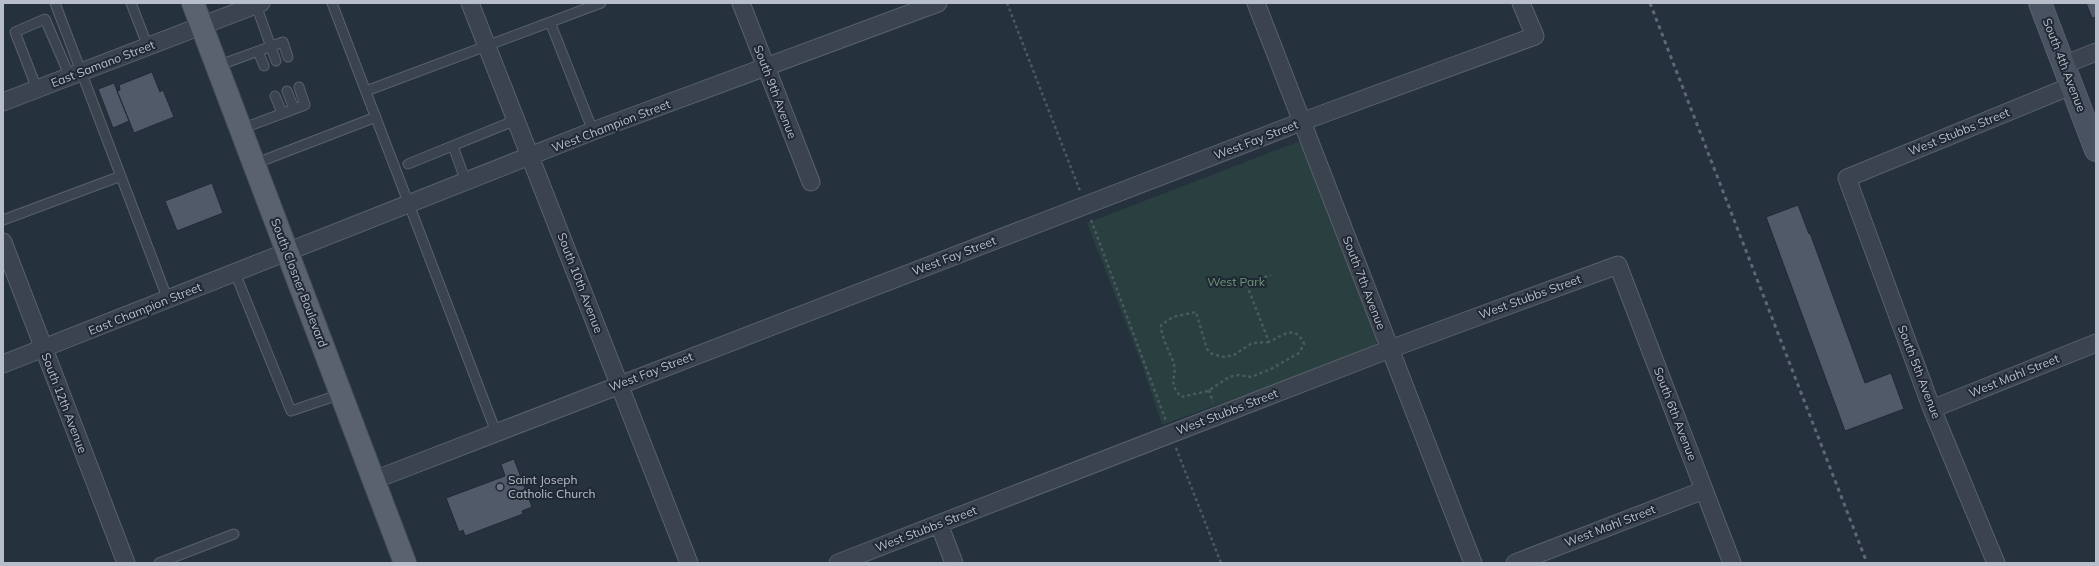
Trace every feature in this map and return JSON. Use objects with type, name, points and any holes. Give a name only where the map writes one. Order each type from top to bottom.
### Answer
[{"type":"main road","name":"South Closner Boulevard","points":[[193,3],[406,563]]},
{"type":"street","name":"South 10th Avenue","points":[[470,3],[486,46],[532,157],[619,384],[690,563]]},
{"type":"street","name":"South 9th Avenue","points":[[741,3],[810,182]]},
{"type":"street","name":"West Champion Street","points":[[287,253],[532,157],[593,131],[938,3]]},
{"type":"street","name":"South 7th Avenue","points":[[1256,3],[1473,563]]},
{"type":"street","name":"West Fay Street","points":[[374,480],[619,384],[1301,122],[1535,36],[1521,3]]},
{"type":"street","name":"South 4th Avenue","points":[[2040,3],[2096,150]]},
{"type":"street","name":"East Samano Street","points":[[3,102],[202,27],[258,4]]},
{"type":"street","points":[[2063,64],[2096,52]]},
{"type":"street","name":"West Stubbs Street","points":[[1847,178],[2071,86]]},
{"type":"street","name":"South 5th Avenue","points":[[1847,178],[1932,409],[1996,563]]},
{"type":"street","name":"South 12th Avenue","points":[[3,242],[126,563]]},
{"type":"street","name":"East Champion Street","points":[[3,364],[287,253]]},
{"type":"street","name":"West Stubbs Street","points":[[838,563],[1390,348],[1618,265]]},
{"type":"street","name":"South 6th Avenue","points":[[1618,265],[1732,563]]},
{"type":"street","name":"West Mahl Street","points":[[1932,409],[2096,343]]},
{"type":"street","name":"West Mahl Street","points":[[1515,563],[1704,490]]},
{"type":"street","points":[[939,524],[954,563]]},
{"type":"lane","points":[[55,3],[76,74]]},
{"type":"lane","points":[[131,3],[148,47]]},
{"type":"lane","points":[[332,3],[496,432]]},
{"type":"lane","points":[[366,91],[601,3]]},
{"type":"lane","points":[[258,4],[276,61]]},
{"type":"lane","points":[[37,89],[15,32],[45,19],[76,74],[121,176],[168,300]]},
{"type":"lane","points":[[550,22],[593,131]]},
{"type":"lane","points":[[217,66],[283,42],[288,57]]},
{"type":"lane","points":[[258,51],[264,66]]},
{"type":"lane","points":[[241,129],[305,104],[299,87]]},
{"type":"lane","points":[[287,91],[294,109]]},
{"type":"lane","points":[[275,96],[282,113]]},
{"type":"lane","points":[[254,164],[319,139],[346,125],[376,117]]},
{"type":"lane","points":[[408,164],[516,120]]},
{"type":"lane","points":[[319,139],[324,130]]},
{"type":"lane","points":[[453,146],[466,182]]},
{"type":"lane","points":[[3,220],[121,176]]},
{"type":"lane","points":[[235,273],[291,411],[341,394]]},
{"type":"lane","points":[[159,563],[234,534]]},
{"type":"path","points":[[1007,3],[1080,191]]},
{"type":"path","points":[[1092,223],[1166,420]]},
{"type":"path","points":[[1269,342],[1246,283],[1271,275]]},
{"type":"path","points":[[1196,312],[1207,349],[1212,354],[1224,357],[1234,355],[1252,343],[1269,342],[1288,332],[1295,332],[1301,336],[1304,344],[1299,353],[1271,369],[1251,377],[1238,375],[1229,377],[1210,390],[1181,397],[1175,390],[1172,380],[1174,364],[1161,329],[1161,325],[1164,321],[1184,313],[1196,312]]},
{"type":"path","points":[[1210,390],[1214,403]]},
{"type":"path","points":[[1177,451],[1221,563]]},
{"type":"green space","name":"West Park","points":[[1297,142],[1303,145],[1377,334],[1376,345],[1372,348],[1162,425],[1142,365],[1087,223]]},
{"type":"building","points":[[2086,3],[2096,3],[2096,17],[2092,18]]},
{"type":"building","points":[[152,72],[160,92],[163,90],[174,117],[134,133],[117,91],[120,90],[119,85]]},
{"type":"building","points":[[114,83],[129,121],[113,128],[98,89]]},
{"type":"building","points":[[212,183],[223,213],[177,231],[165,201]]},
{"type":"building","points":[[1798,205],[1809,234],[1810,233],[1865,383],[1891,373],[1904,409],[1845,431],[1766,217]]},
{"type":"building","name":"Saint Joseph Catholic Church","points":[[514,459],[532,507],[522,511],[523,514],[465,536],[463,530],[459,532],[446,498],[505,476],[501,464]]},
{"type":"railway","points":[[1650,3],[1867,563]]},
{"type":"place","name":"Saint Joseph Catholic Church","points":[[500,487]]}]
